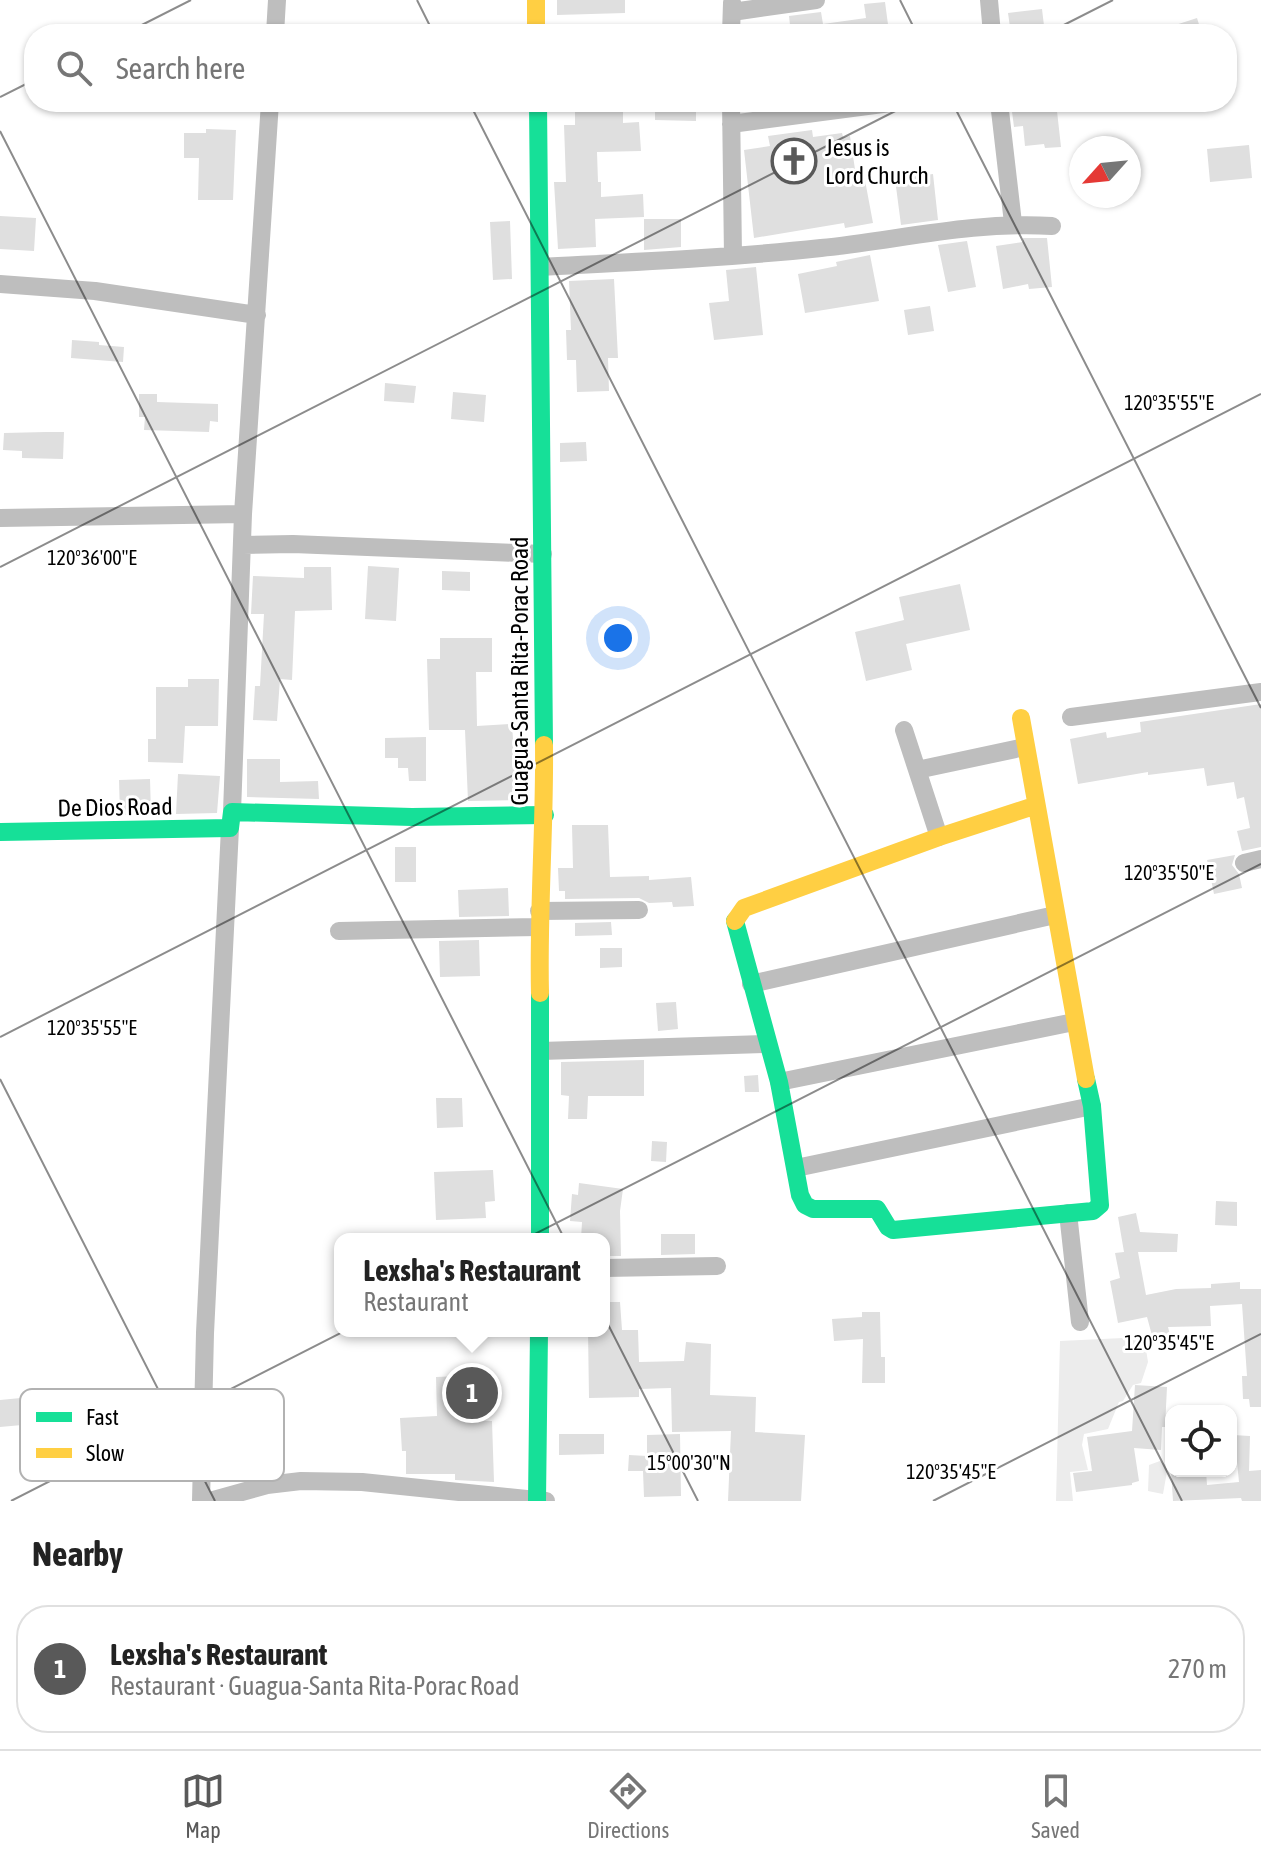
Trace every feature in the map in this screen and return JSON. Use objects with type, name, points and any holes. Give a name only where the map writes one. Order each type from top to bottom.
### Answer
[{"type":"street","points":[[276,24],[277,0]]},
{"type":"street","points":[[536,0],[536,24]]},
{"type":"street","points":[[732,6],[816,0]]},
{"type":"street","points":[[989,0],[991,24]]},
{"type":"street","points":[[204,1389],[243,514],[269,112]]},
{"type":"street","name":"Guagua-Santa Rita-Porac Road","points":[[538,112],[545,815],[539,919],[540,1233]]},
{"type":"street","points":[[731,112],[733,256]]},
{"type":"street","points":[[731,124],[822,112]]},
{"type":"street","points":[[1000,112],[1013,223]]},
{"type":"street","points":[[541,267],[821,248],[1013,223],[1052,226]]},
{"type":"street","points":[[0,284],[95,291],[257,315]]},
{"type":"street","points":[[0,518],[243,514]]},
{"type":"street","points":[[243,545],[293,544],[543,554]]},
{"type":"street","points":[[1071,717],[1261,692]]},
{"type":"street","points":[[1021,718],[1034,806],[1092,1106],[1100,1205],[1093,1211],[893,1230],[877,1209],[813,1209],[805,1205],[800,1195],[779,1082],[734,922],[744,908],[1034,806]]},
{"type":"street","points":[[904,730],[939,837]]},
{"type":"street","points":[[917,770],[1025,747]]},
{"type":"street","name":"De Dios Road","points":[[0,832],[231,820],[545,815]]},
{"type":"street","points":[[339,931],[639,910]]},
{"type":"street","points":[[751,984],[1055,915]]},
{"type":"street","points":[[779,1082],[1074,1022]]},
{"type":"street","points":[[541,1051],[766,1044]]},
{"type":"street","points":[[796,1168],[1092,1106]]},
{"type":"street","points":[[1068,1213],[1080,1322]]},
{"type":"street","points":[[610,1268],[717,1266]]},
{"type":"street","points":[[537,1500],[539,1337]]},
{"type":"street","points":[[201,1481],[201,1501]]},
{"type":"street","points":[[210,1501],[267,1485],[301,1481],[362,1482],[546,1501]]},
{"type":"shaded area","points":[[1144,1337],[1148,1362],[1141,1383],[1133,1385],[1123,1401],[1119,1402],[1108,1429],[1084,1434],[1082,1445],[1088,1470],[1070,1472],[1073,1501],[1056,1501],[1060,1341]]},
{"type":"shaded area","points":[[1160,1461],[1165,1464],[1163,1494],[1148,1491],[1149,1465]]},
{"type":"building","points":[[557,0],[625,0],[625,13],[557,15]]},
{"type":"building","points":[[885,2],[888,24],[823,24],[866,18],[864,4]]},
{"type":"building","points":[[1042,9],[1044,24],[1010,24],[1008,13]]},
{"type":"building","points":[[821,12],[823,24],[790,24],[789,16]]},
{"type":"building","points":[[1197,18],[1199,24],[1179,24]]},
{"type":"building","points":[[575,112],[623,112],[623,123],[639,122],[641,151],[597,152],[598,182],[601,182],[601,197],[643,194],[644,217],[595,219],[596,247],[558,249],[554,182],[566,182],[564,125],[575,125]]},
{"type":"building","points":[[655,112],[696,112],[696,121],[655,120]]},
{"type":"building","points":[[1012,112],[1057,112],[1061,147],[1045,148],[1044,144],[1025,146],[1023,126],[1014,127]]},
{"type":"building","points":[[206,129],[236,130],[233,200],[198,200],[199,158],[184,158],[184,133],[206,133]]},
{"type":"building","points":[[812,130],[813,137],[842,133],[843,137],[850,136],[856,176],[864,175],[873,223],[845,228],[844,223],[754,238],[744,150],[770,146],[768,136]]},
{"type":"building","points":[[1249,145],[1252,178],[1210,182],[1207,149]]},
{"type":"building","points":[[933,174],[938,220],[901,225],[895,179]]},
{"type":"building","points":[[0,216],[36,218],[34,251],[0,249]]},
{"type":"building","points":[[644,219],[681,219],[681,247],[644,250]]},
{"type":"building","points":[[510,221],[512,279],[493,280],[490,222]]},
{"type":"building","points":[[1023,238],[1047,238],[1052,287],[1029,289],[1028,284],[1003,289],[996,246],[1023,242]]},
{"type":"building","points":[[967,241],[976,287],[948,292],[938,245]]},
{"type":"building","points":[[870,255],[879,301],[805,313],[798,274]]},
{"type":"building","points":[[756,267],[763,335],[714,340],[709,303],[729,301],[726,270]]},
{"type":"building","points":[[614,279],[618,358],[608,358],[609,391],[577,392],[576,360],[567,360],[566,330],[571,330],[569,281]]},
{"type":"building","points":[[930,306],[934,331],[908,335],[904,310]]},
{"type":"building","points":[[72,340],[124,347],[123,362],[71,358]]},
{"type":"building","points":[[385,383],[416,386],[414,403],[384,401]]},
{"type":"building","points":[[453,392],[486,395],[484,422],[451,419]]},
{"type":"building","points":[[139,394],[157,394],[157,402],[218,404],[218,422],[210,421],[209,432],[144,430],[145,417],[139,417]]},
{"type":"building","points":[[64,432],[63,459],[22,458],[22,451],[3,450],[4,433]]},
{"type":"building","points":[[586,442],[587,461],[560,462],[560,443]]},
{"type":"building","points":[[368,566],[399,568],[396,621],[365,619]]},
{"type":"building","points":[[304,567],[331,567],[332,610],[295,611],[292,680],[280,679],[277,721],[253,720],[255,686],[260,686],[264,614],[251,614],[253,576],[304,578]]},
{"type":"building","points":[[442,571],[470,572],[470,591],[442,590]]},
{"type":"building","points":[[960,584],[970,630],[906,644],[912,670],[866,681],[855,632],[904,620],[899,597]]},
{"type":"building","points":[[440,638],[492,638],[492,672],[476,672],[477,726],[512,724],[517,800],[468,801],[465,730],[429,730],[427,659],[440,659]]},
{"type":"building","points":[[188,679],[219,679],[218,726],[185,726],[183,763],[148,762],[148,739],[156,739],[156,687],[188,687]]},
{"type":"building","points":[[1261,704],[1261,847],[1242,851],[1237,831],[1250,828],[1244,797],[1237,799],[1234,782],[1207,786],[1204,768],[1148,775],[1148,772],[1078,784],[1070,739],[1106,732],[1107,738],[1141,732],[1140,722]]},
{"type":"building","points":[[426,737],[426,781],[409,781],[408,768],[398,768],[398,758],[385,758],[385,738]]},
{"type":"building","points":[[247,759],[280,759],[280,782],[318,781],[319,799],[247,797]]},
{"type":"building","points":[[178,774],[220,776],[217,813],[176,814]]},
{"type":"building","points":[[150,779],[151,814],[120,815],[119,780]]},
{"type":"building","points":[[572,825],[608,825],[610,877],[649,876],[649,880],[691,877],[694,906],[673,907],[672,902],[649,903],[639,898],[565,899],[565,891],[559,891],[558,868],[573,868]]},
{"type":"building","points":[[395,847],[416,847],[416,882],[395,882]]},
{"type":"building","points":[[1235,855],[1232,865],[1239,874],[1242,888],[1214,894],[1207,860]]},
{"type":"building","points":[[508,888],[509,916],[459,917],[458,890]]},
{"type":"building","points":[[611,922],[612,935],[575,936],[575,923]]},
{"type":"building","points":[[479,940],[480,976],[440,977],[439,941]]},
{"type":"building","points":[[600,948],[622,948],[622,967],[600,968]]},
{"type":"building","points":[[676,1002],[678,1029],[658,1031],[656,1003]]},
{"type":"building","points":[[644,1060],[644,1096],[588,1096],[587,1119],[568,1119],[569,1096],[561,1095],[561,1062]]},
{"type":"building","points":[[758,1075],[759,1092],[745,1092],[744,1076]]},
{"type":"building","points":[[436,1098],[462,1098],[463,1127],[437,1128]]},
{"type":"building","points":[[652,1141],[667,1142],[666,1162],[651,1161]]},
{"type":"building","points":[[493,1170],[495,1201],[485,1202],[486,1218],[436,1220],[434,1172]]},
{"type":"building","points":[[579,1183],[623,1189],[621,1256],[610,1256],[610,1233],[581,1233],[582,1222],[570,1221],[572,1194],[578,1195]]},
{"type":"building","points":[[1216,1201],[1237,1202],[1237,1226],[1215,1225]]},
{"type":"building","points":[[1136,1213],[1140,1232],[1178,1234],[1177,1252],[1138,1252],[1146,1295],[1240,1282],[1240,1289],[1261,1289],[1261,1407],[1250,1407],[1249,1399],[1243,1399],[1242,1376],[1247,1376],[1242,1304],[1210,1306],[1211,1326],[1168,1327],[1170,1335],[1153,1339],[1147,1317],[1118,1323],[1110,1281],[1120,1278],[1115,1253],[1124,1252],[1118,1217]]},
{"type":"building","points":[[661,1234],[695,1234],[695,1254],[661,1255]]},
{"type":"building","points":[[610,1302],[620,1302],[622,1330],[638,1330],[639,1362],[684,1361],[686,1342],[711,1344],[710,1395],[756,1397],[755,1432],[805,1435],[801,1501],[728,1501],[731,1431],[672,1432],[671,1388],[639,1389],[639,1397],[589,1398],[588,1337],[610,1337]]},
{"type":"building","points":[[862,1312],[880,1312],[885,1383],[862,1383],[863,1339],[834,1341],[832,1319],[862,1317]]},
{"type":"building","points":[[459,1376],[461,1420],[492,1421],[494,1482],[455,1480],[455,1474],[406,1474],[406,1451],[402,1451],[400,1418],[437,1416],[436,1377]]},
{"type":"building","points":[[1135,1385],[1167,1387],[1161,1450],[1134,1448],[1139,1481],[1132,1485],[1076,1492],[1073,1473],[1092,1471],[1087,1437],[1132,1431]]},
{"type":"building","points":[[20,1398],[20,1425],[0,1427],[0,1400]]},
{"type":"building","points":[[559,1434],[604,1434],[604,1454],[559,1455]]},
{"type":"building","points":[[680,1434],[681,1496],[644,1497],[643,1471],[628,1471],[629,1455],[647,1456],[647,1435]]},
{"type":"building","points":[[1237,1435],[1250,1436],[1249,1471],[1261,1470],[1261,1501],[1242,1501],[1241,1498],[1173,1501],[1171,1477],[1206,1477],[1207,1485],[1239,1482]]},
{"type":"traffic: fast","points":[[538,112],[544,745]]},
{"type":"traffic: fast","points":[[0,832],[230,828],[232,812],[412,817],[545,815]]},
{"type":"traffic: fast","points":[[735,921],[779,1082],[800,1195],[805,1205],[813,1209],[877,1209],[893,1230],[1093,1211],[1100,1205],[1092,1106],[1086,1079]]},
{"type":"traffic: fast","points":[[540,993],[540,1233]]},
{"type":"traffic: fast","points":[[537,1501],[539,1337]]},
{"type":"traffic: slow","points":[[536,0],[536,24]]},
{"type":"traffic: slow","points":[[1021,718],[1086,1079]]},
{"type":"traffic: slow","points":[[540,993],[544,745]]},
{"type":"traffic: slow","points":[[735,921],[744,908],[1034,806]]},
{"type":"place","name":"Jesus is Lord Church","points":[[794,161]]},
{"type":"place","name":"Lexsha's Restaurant","points":[[472,1393]]}]
